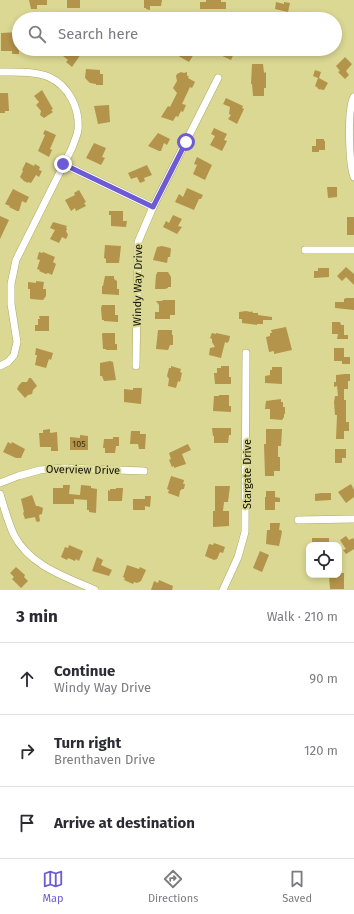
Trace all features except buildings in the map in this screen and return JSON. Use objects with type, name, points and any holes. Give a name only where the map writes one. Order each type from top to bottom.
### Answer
[{"type":"street","points":[[0,72],[28,72],[49,77],[63,86],[71,96],[77,117],[78,131],[72,148],[16,260],[11,284],[11,304],[17,342],[14,355],[8,362],[0,366]]},
{"type":"street","name":"Windy Way Drive","points":[[136,366],[138,242],[153,207],[218,78]]},
{"type":"street","points":[[354,97],[350,111],[350,153],[354,177]]},
{"type":"street","points":[[63,164],[153,207]]},
{"type":"street","points":[[305,250],[354,250]]},
{"type":"street","name":"Stargate Drive","points":[[223,590],[238,557],[245,532],[246,353]]},
{"type":"street","name":"Overview Drive","points":[[0,484],[18,476],[40,470],[64,468],[144,471]]},
{"type":"street","points":[[0,494],[15,537],[29,554],[43,566],[95,590]]},
{"type":"street","points":[[298,520],[354,520]]},
{"type":"route","points":[[63,164],[153,207],[186,142]]}]
